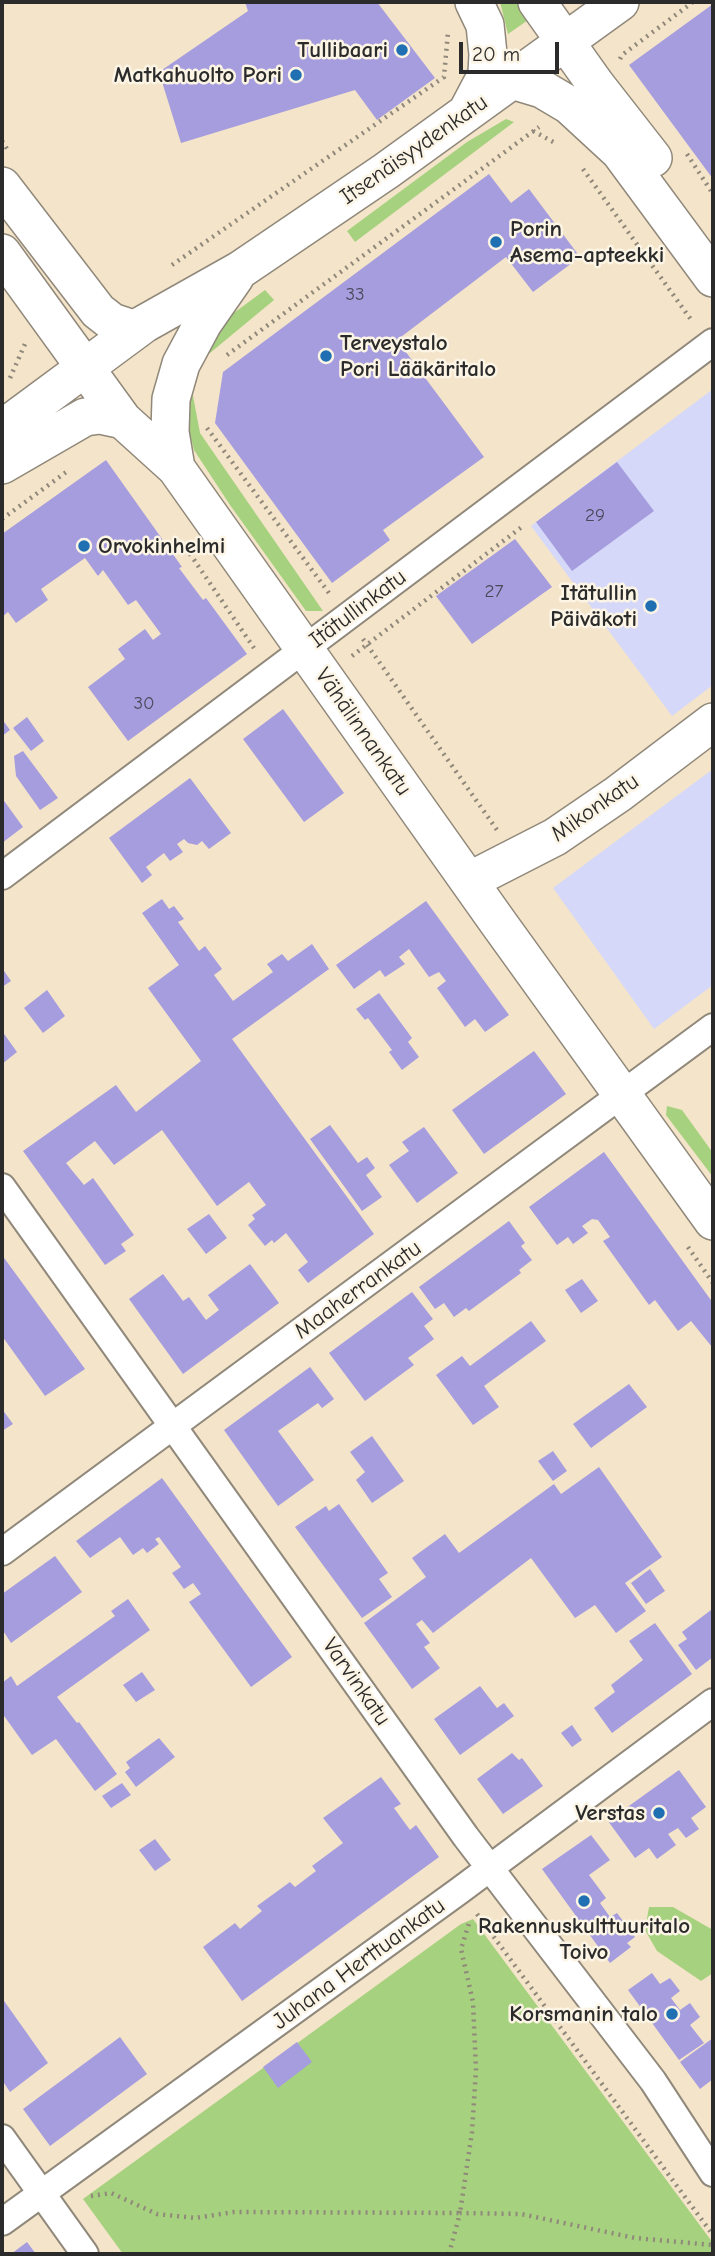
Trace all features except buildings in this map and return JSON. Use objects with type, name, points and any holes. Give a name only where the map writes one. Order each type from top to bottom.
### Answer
[{"type":"main road","points":[[465,114],[487,74],[485,25],[474,2]]},
{"type":"main road","name":"Itsenäisyydenkatu","points":[[2,429],[136,330],[240,270],[512,80],[551,22],[620,2]]},
{"type":"main road","points":[[551,22],[660,168],[674,225]]},
{"type":"main road","points":[[512,80],[542,89],[569,105],[620,152],[713,278]]},
{"type":"main road","points":[[2,186],[98,311],[112,322],[136,330]]},
{"type":"main road","name":"Vähälinnankatu","points":[[2,253],[84,368],[112,418],[176,468],[713,1221]]},
{"type":"main road","name":"Itsenäisyydenkatu","points":[[176,468],[170,432],[171,399],[181,364],[203,323],[240,270]]},
{"type":"main road","points":[[2,465],[85,417],[112,418]]},
{"type":"main road","name":"Mikonkatu","points":[[469,881],[555,837],[618,794],[713,722]]},
{"type":"street","name":"Itätullinkatu","points":[[2,876],[272,674],[315,663],[711,343]]},
{"type":"street","name":"Maaherrankatu","points":[[2,1552],[713,1027]]},
{"type":"street","name":"Varvinkatu","points":[[2,1187],[489,1868],[653,2081],[706,2164]]},
{"type":"street","name":"Juhana Herttuankatu","points":[[2,2222],[713,1702]]},
{"type":"street","points":[[2,2138],[85,2254]]},
{"type":"path","points":[[171,266],[444,77],[448,28]]},
{"type":"path","points":[[226,356],[533,131],[558,145]]},
{"type":"path","points":[[578,162],[711,343]]},
{"type":"path","points":[[2,519],[73,467]]},
{"type":"path","points":[[315,663],[533,519]]},
{"type":"path","points":[[185,547],[272,674]]},
{"type":"path","points":[[682,1239],[713,1283]]},
{"type":"path","points":[[449,2254],[460,2213],[472,2132],[476,2070],[472,2003],[461,1949],[474,1909],[713,2235]]},
{"type":"path","points":[[89,2196],[111,2193],[157,2214],[195,2218],[234,2212],[521,2214],[635,2238],[713,2245]]},
{"type":"shaded area","name":"Itätullin Päiväkoti","points":[[713,389],[713,685],[672,716],[531,526]]},
{"type":"shaded area","points":[[713,769],[713,985],[654,1029],[553,888]]},
{"type":"green space","points":[[500,2],[520,2],[531,18],[508,34]]},
{"type":"green space","points":[[506,119],[514,122],[355,242],[347,231],[467,142]]},
{"type":"green space","points":[[265,290],[274,300],[210,353],[197,353],[212,329]]},
{"type":"green space","points":[[191,385],[200,433],[323,611],[306,611],[194,450],[184,410]]},
{"type":"green space","points":[[667,1106],[682,1110],[713,1153],[713,1177],[666,1115]]},
{"type":"green space","points":[[649,1907],[673,1907],[713,1930],[713,1973],[701,1981],[657,1951],[645,1930]]},
{"type":"green space","points":[[473,1919],[713,2243],[713,2254],[123,2254],[83,2199],[461,1924]]},
{"type":"place","name":"Tullibaari","points":[[402,50]]},
{"type":"place","name":"Matkahuolto Pori","points":[[296,75]]},
{"type":"place","name":"Porin Asema-apteekki","points":[[496,242]]},
{"type":"place","name":"Terveystalo Pori Lääkäritalo","points":[[326,356]]},
{"type":"place","name":"Orvokinhelmi","points":[[84,546]]},
{"type":"place","name":"Itätullin Päiväkoti","points":[[651,606]]},
{"type":"place","name":"Verstas","points":[[659,1813]]},
{"type":"place","name":"Rakennuskulttuuritalo Toivo","points":[[584,1901]]},
{"type":"place","name":"Korsmanin talo","points":[[672,2014]]}]
